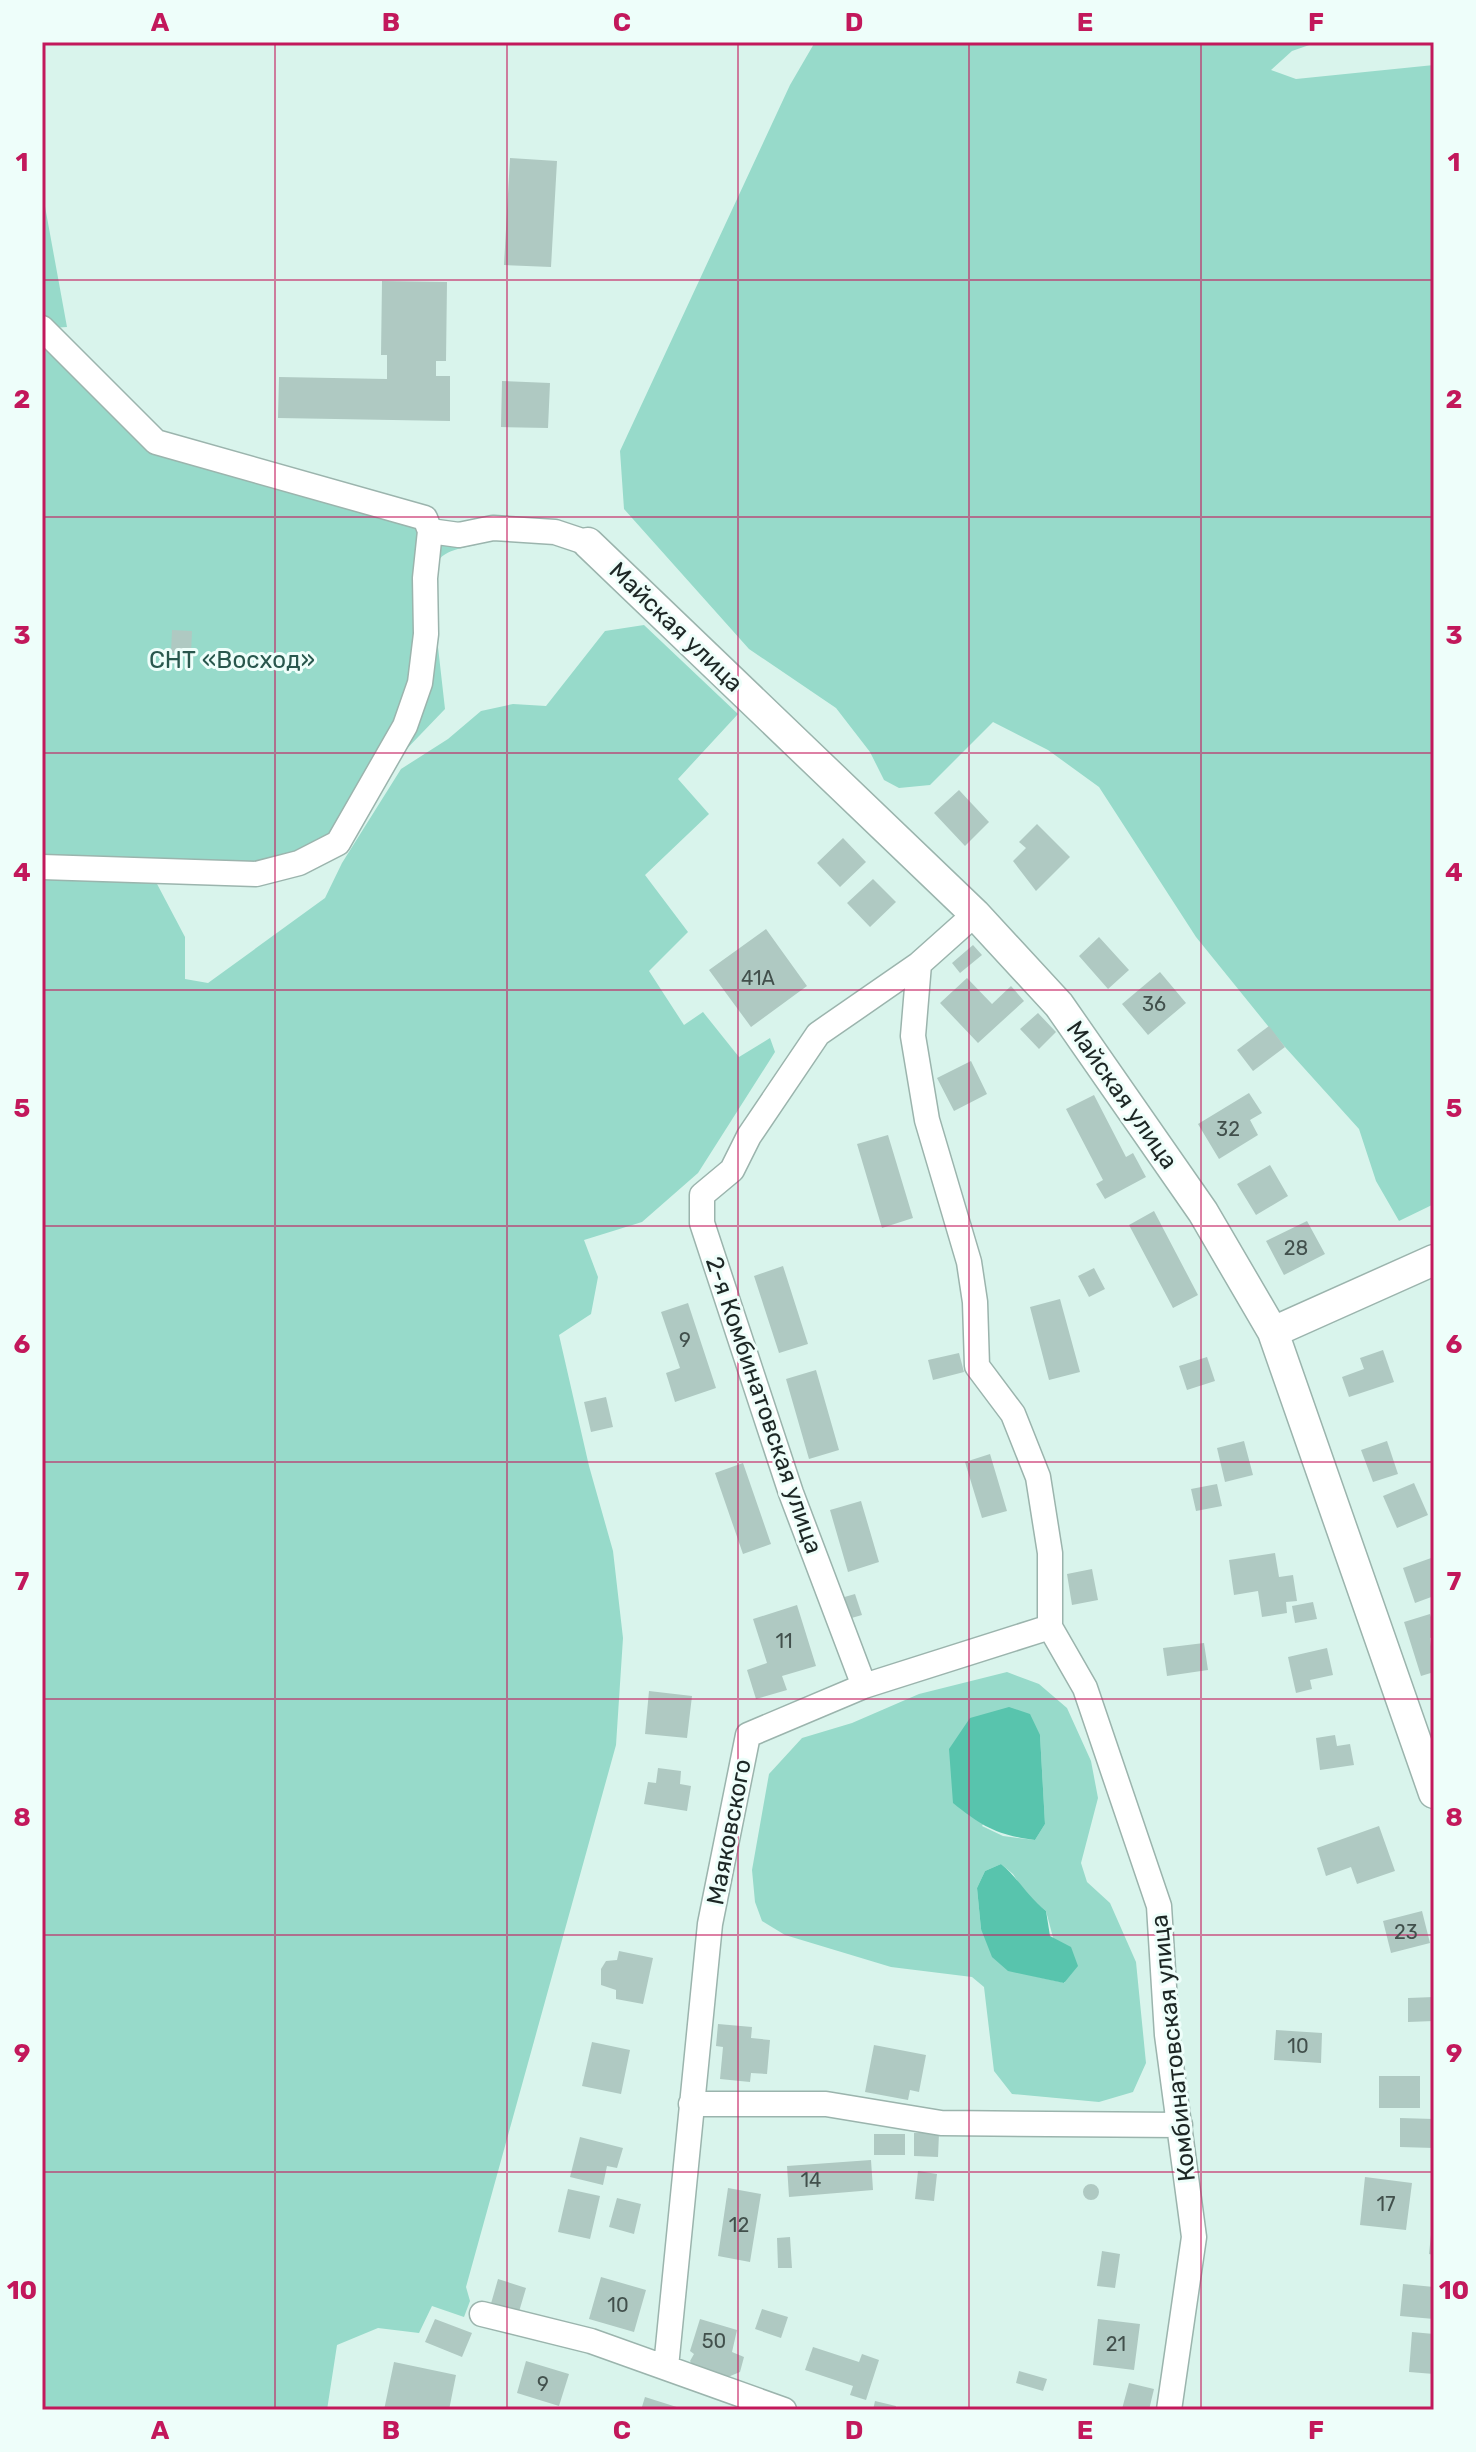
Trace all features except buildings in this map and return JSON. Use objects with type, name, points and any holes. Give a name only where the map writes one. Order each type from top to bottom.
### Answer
[{"type":"street","points":[[42,328],[156,442],[425,518],[430,531],[425,578],[426,634],[420,683],[405,726],[338,843],[299,863],[256,874],[42,867]]},
{"type":"street","points":[[430,531],[459,535],[493,528],[555,532],[588,543]]},
{"type":"street","name":"Майская улица","points":[[588,543],[975,914],[1059,1005],[1203,1212],[1273,1332],[1434,1793]]},
{"type":"street","points":[[919,964],[975,914]]},
{"type":"street","name":"2-я Комбинатовская улица","points":[[864,1686],[791,1493],[702,1223],[702,1195],[732,1170],[749,1136],[818,1034],[919,964]]},
{"type":"street","name":"Комбинатовская улица","points":[[919,964],[913,1036],[927,1120],[969,1262],[975,1302],[977,1366],[1013,1414],[1038,1477],[1050,1553],[1050,1627],[1085,1688],[1159,1906],[1167,2035],[1194,2237],[1169,2410]]},
{"type":"street","points":[[1273,1332],[1434,1260]]},
{"type":"street","name":"Маяковского","points":[[666,2367],[710,1924],[748,1735],[864,1686],[1050,1627]]},
{"type":"street","points":[[691,2104],[826,2104],[941,2123],[1180,2125]]},
{"type":"street","points":[[482,2314],[591,2341],[784,2410]]},
{"type":"green space","points":[[815,42],[1318,42],[1292,51],[1271,70],[1296,79],[1434,65],[1434,1204],[1399,1221],[1376,1181],[1359,1129],[1285,1047],[1196,937],[1099,787],[1048,750],[993,722],[930,785],[899,788],[884,780],[870,752],[836,708],[749,649],[624,509],[620,451],[790,85]]},
{"type":"green space","points":[[42,190],[67,327],[51,328],[42,322]]},
{"type":"green space","name":"СНТ «Восход»","points":[[42,328],[156,442],[466,527],[479,544],[445,554],[433,574],[431,585],[445,709],[371,786],[338,843],[299,863],[156,882],[185,937],[185,979],[208,983],[325,898],[342,863],[401,769],[448,739],[481,711],[513,704],[546,706],[605,631],[644,625],[738,714],[678,779],[709,814],[645,875],[688,932],[649,971],[684,1025],[703,1012],[739,1057],[770,1038],[775,1052],[698,1173],[642,1222],[584,1240],[598,1277],[591,1314],[559,1335],[589,1466],[613,1551],[623,1638],[616,1745],[466,2287],[470,2301],[464,2317],[432,2306],[419,2333],[378,2328],[337,2345],[327,2410],[42,2410]]},
{"type":"green space","points":[[1007,1672],[1039,1684],[1067,1708],[1091,1761],[1098,1798],[1081,1863],[1087,1882],[1110,1903],[1136,1962],[1146,2063],[1133,2092],[1099,2102],[1012,2094],[994,2071],[984,1987],[972,1977],[891,1967],[785,1935],[762,1921],[755,1902],[752,1870],[769,1774],[802,1738],[852,1723],[919,1694]],"holes":[[[1040,1735],[1045,1824],[1035,1840],[1003,1836],[982,1826]],[[1001,1864],[1013,1874],[1026,1895],[1046,1911],[1065,1983],[1034,1976],[981,1929],[977,1888],[985,1871]]]},
{"type":"shaded area","points":[[1009,1707],[1030,1714],[1040,1735],[1045,1824],[1035,1840],[991,1829],[953,1803],[949,1749],[970,1718]]},
{"type":"shaded area","points":[[1001,1864],[1046,1911],[1050,1936],[1071,1947],[1078,1966],[1064,1983],[1008,1971],[992,1957],[981,1929],[977,1888],[985,1871]]}]
